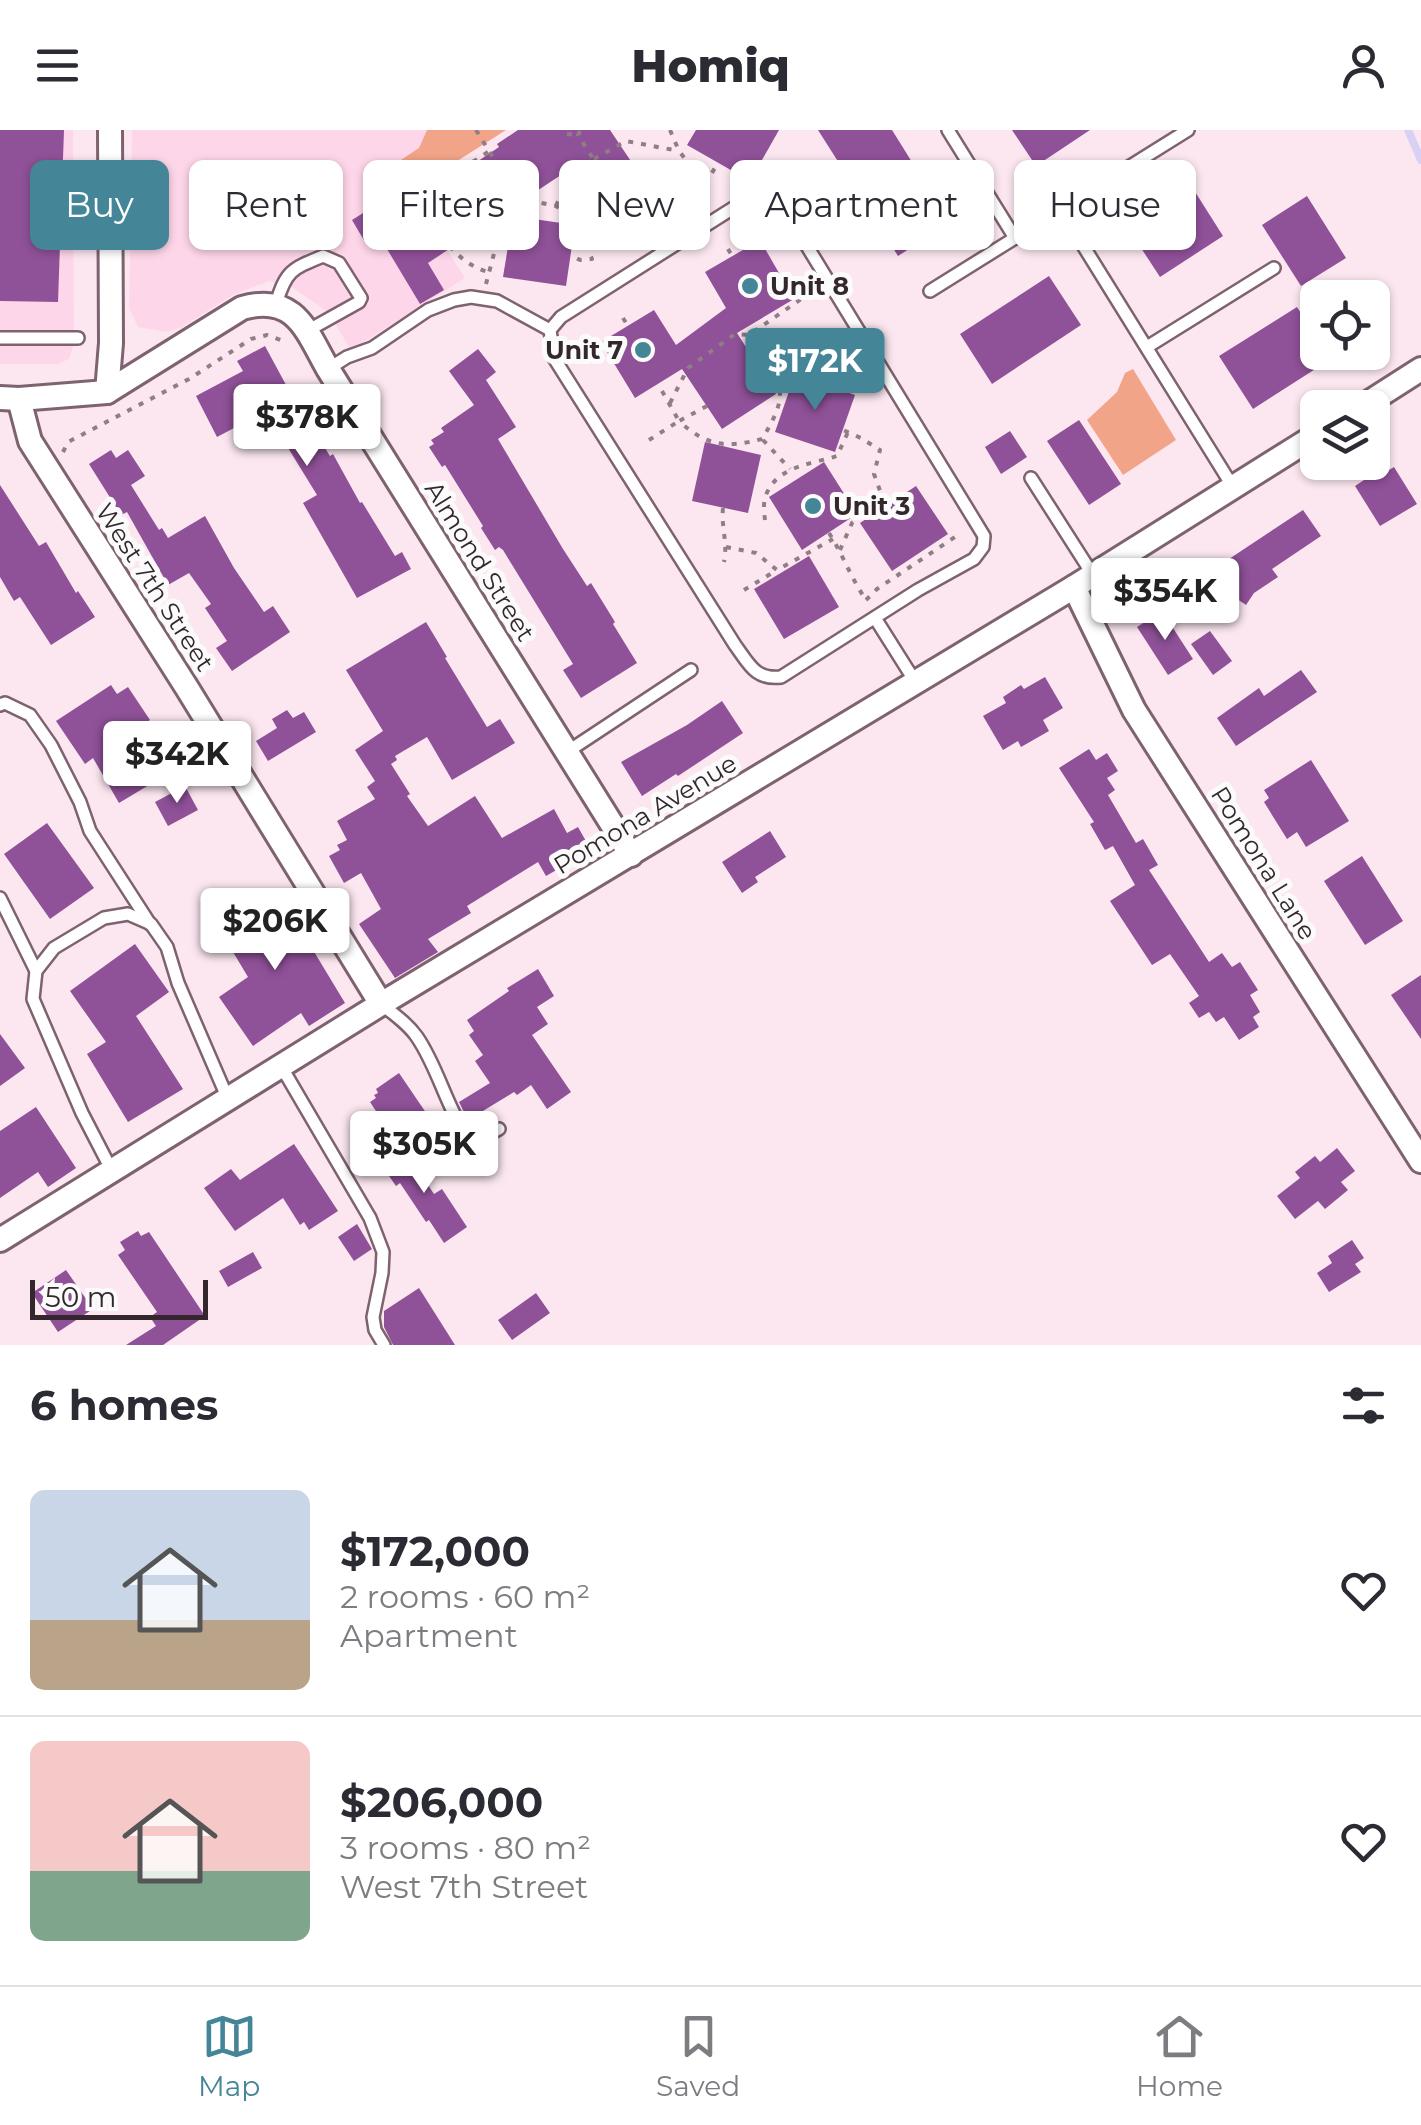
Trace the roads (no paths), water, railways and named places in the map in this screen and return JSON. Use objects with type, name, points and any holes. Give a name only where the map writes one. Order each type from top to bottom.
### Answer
[{"type":"street","points":[[106,392],[112,342],[110,130]]},
{"type":"street","points":[[10,398],[106,392],[242,308],[258,303],[276,304]]},
{"type":"street","name":"Almond Street","points":[[276,304],[292,314],[307,332],[631,855]]},
{"type":"street","points":[[1388,390],[1421,369]]},
{"type":"street","name":"West 7th Street","points":[[10,398],[34,448],[382,1004]]},
{"type":"street","name":"Pomona Avenue","points":[[0,1240],[1300,445]]},
{"type":"street","name":"Pomona Lane","points":[[1083,581],[1134,710],[1421,1162]]},
{"type":"lane","points":[[948,130],[1014,236]]},
{"type":"lane","points":[[1140,160],[1188,130]]},
{"type":"lane","points":[[752,200],[772,204],[788,216],[984,536],[983,547],[974,559],[781,677],[767,678],[754,670],[717,618],[554,358],[550,330],[561,316],[738,205],[752,200]]},
{"type":"lane","points":[[930,291],[1014,239]]},
{"type":"lane","points":[[1086,250],[1233,487]]},
{"type":"lane","points":[[276,304],[283,280],[302,264],[323,256],[339,262],[361,298],[307,332]]},
{"type":"lane","points":[[1147,348],[1274,268]]},
{"type":"lane","points":[[328,370],[372,348],[428,310],[471,297],[497,301],[550,330]]},
{"type":"lane","points":[[0,338],[78,338]]},
{"type":"lane","points":[[1031,478],[1083,581]]},
{"type":"lane","points":[[875,618],[916,683]]},
{"type":"lane","points":[[566,752],[690,670]]},
{"type":"lane","points":[[0,706],[5,702],[30,715],[51,745],[90,830],[167,947],[178,983],[228,1098]]},
{"type":"lane","points":[[0,898],[36,971]]},
{"type":"lane","points":[[112,1171],[33,1000],[36,971],[54,948],[104,918],[128,914],[151,924]]},
{"type":"lane","points":[[382,1004],[416,1036],[458,1124],[469,1138],[499,1129]]},
{"type":"lane","points":[[281,1066],[370,1218],[382,1252],[373,1317],[384,1345]]},
{"type":"waterway","points":[[1408,130],[1421,160]]},
{"type":"place","name":"Unit 8","points":[[750,286]]},
{"type":"place","name":"Unit 7","points":[[643,350]]},
{"type":"place","name":"Unit 3","points":[[813,506]]}]
